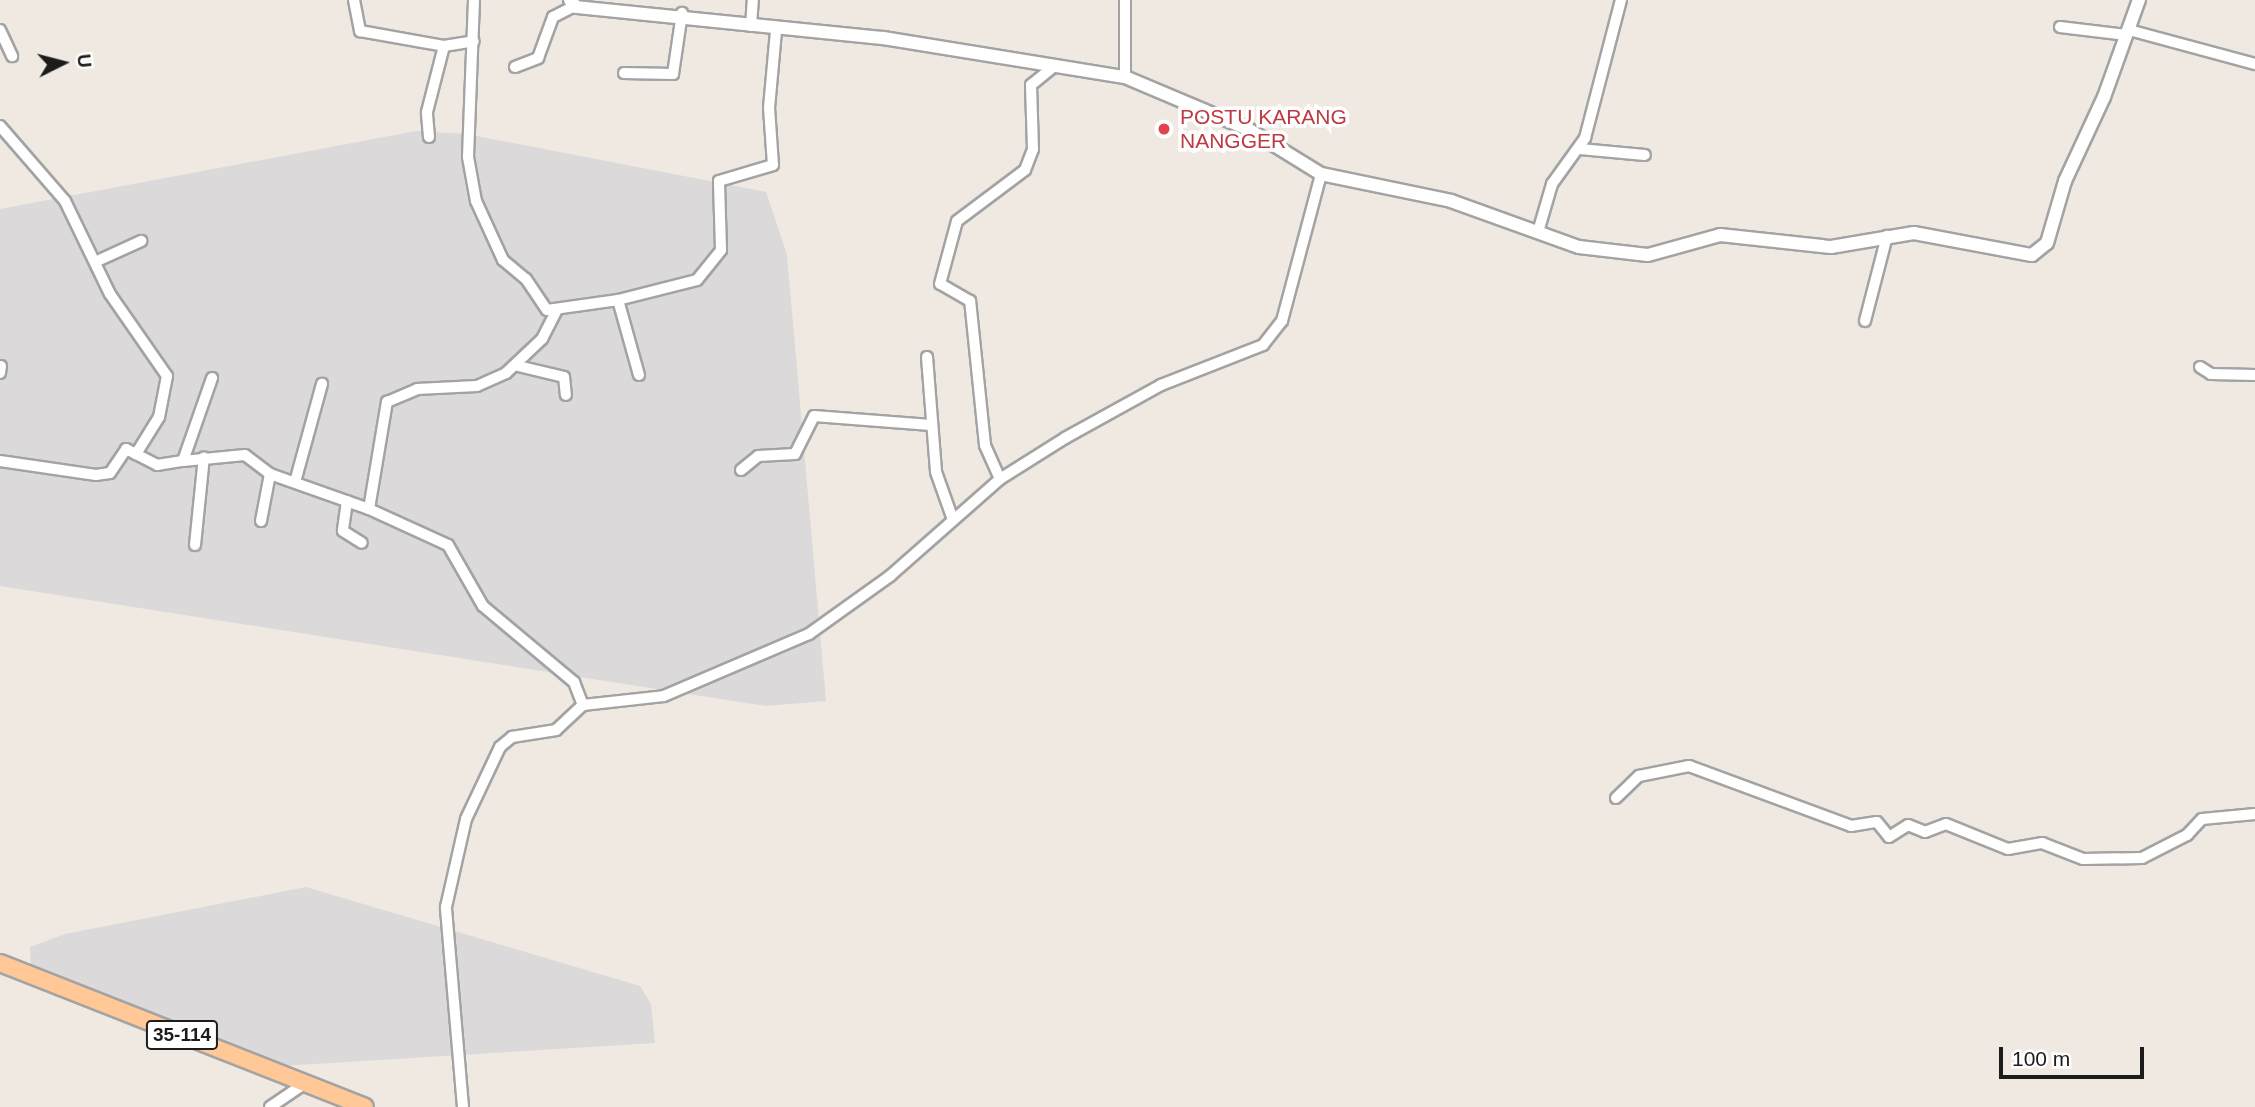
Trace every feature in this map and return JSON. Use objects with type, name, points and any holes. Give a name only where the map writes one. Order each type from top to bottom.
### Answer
[{"type":"main road","name":"35-114","points":[[0,963],[365,1107]]},
{"type":"street","points":[[354,0],[358,30],[444,46],[474,41]]},
{"type":"street","points":[[474,0],[468,157],[476,201],[503,260],[526,279],[543,308],[556,311],[618,300],[697,280],[721,250],[719,181],[773,165],[769,108],[776,31]]},
{"type":"street","points":[[751,26],[753,0]]},
{"type":"street","points":[[1125,0],[1125,77]]},
{"type":"street","points":[[1538,232],[1552,184],[1580,149],[1621,0]]},
{"type":"street","points":[[515,66],[538,58],[554,16],[572,3],[621,4],[776,31],[883,38],[1051,69],[1125,77],[1248,129],[1321,174],[1451,201],[1579,247],[1640,255],[1720,235],[1831,247],[1887,236],[1926,234],[2011,254],[2042,250],[2139,0]]},
{"type":"street","points":[[624,73],[673,74],[682,13]]},
{"type":"street","points":[[2060,27],[2128,32],[2255,64]]},
{"type":"street","points":[[0,30],[12,56]]},
{"type":"street","points":[[429,137],[427,112],[444,46]]},
{"type":"street","points":[[1000,480],[985,445],[970,301],[940,284],[957,221],[1025,170],[1033,149],[1031,85],[1051,69]]},
{"type":"street","points":[[0,126],[65,201],[94,262],[169,380],[159,417],[135,454]]},
{"type":"street","points":[[1580,149],[1645,155]]},
{"type":"street","points":[[463,1107],[446,921],[466,819],[488,765],[508,739],[556,730],[583,705],[664,696],[809,635],[890,576],[952,517],[1000,480],[1161,384],[1272,338],[1285,310],[1321,174]]},
{"type":"street","points":[[1865,321],[1887,236]]},
{"type":"street","points":[[94,262],[141,241]]},
{"type":"street","points":[[618,300],[639,375]]},
{"type":"street","points":[[369,509],[387,402],[417,389],[477,386],[519,366],[556,311]]},
{"type":"street","points":[[927,357],[936,472],[952,517]]},
{"type":"street","points":[[519,366],[565,377],[566,395]]},
{"type":"street","points":[[2200,367],[2211,374],[2255,375]]},
{"type":"street","points":[[183,461],[212,378]]},
{"type":"street","points":[[295,482],[322,383]]},
{"type":"street","points":[[741,470],[758,456],[795,454],[814,416],[931,425]]},
{"type":"street","points":[[0,461],[96,475],[110,472],[123,449],[157,465],[204,457],[245,455],[270,474],[369,509],[448,545],[483,606],[573,682],[583,705]]},
{"type":"street","points":[[195,545],[204,457]]},
{"type":"street","points":[[261,521],[270,474]]},
{"type":"street","points":[[347,501],[343,531],[362,543]]},
{"type":"street","points":[[1616,798],[1639,776],[1689,766],[1851,825],[1877,822],[1886,837],[1908,825],[1925,832],[1946,824],[2008,849],[2042,843],[2087,859],[2142,858],[2183,838],[2202,819],[2255,814]]},
{"type":"street","points":[[270,1107],[304,1084]]},
{"type":"shaded area","points":[[416,131],[466,134],[766,192],[787,255],[826,701],[765,706],[0,586],[0,209]]},
{"type":"shaded area","points":[[306,887],[640,986],[651,1004],[655,1043],[265,1067],[134,1028],[32,982],[30,947],[65,934]]},
{"type":"place","name":"POSTU KARANG NANGGER","points":[[1164,129]]}]
